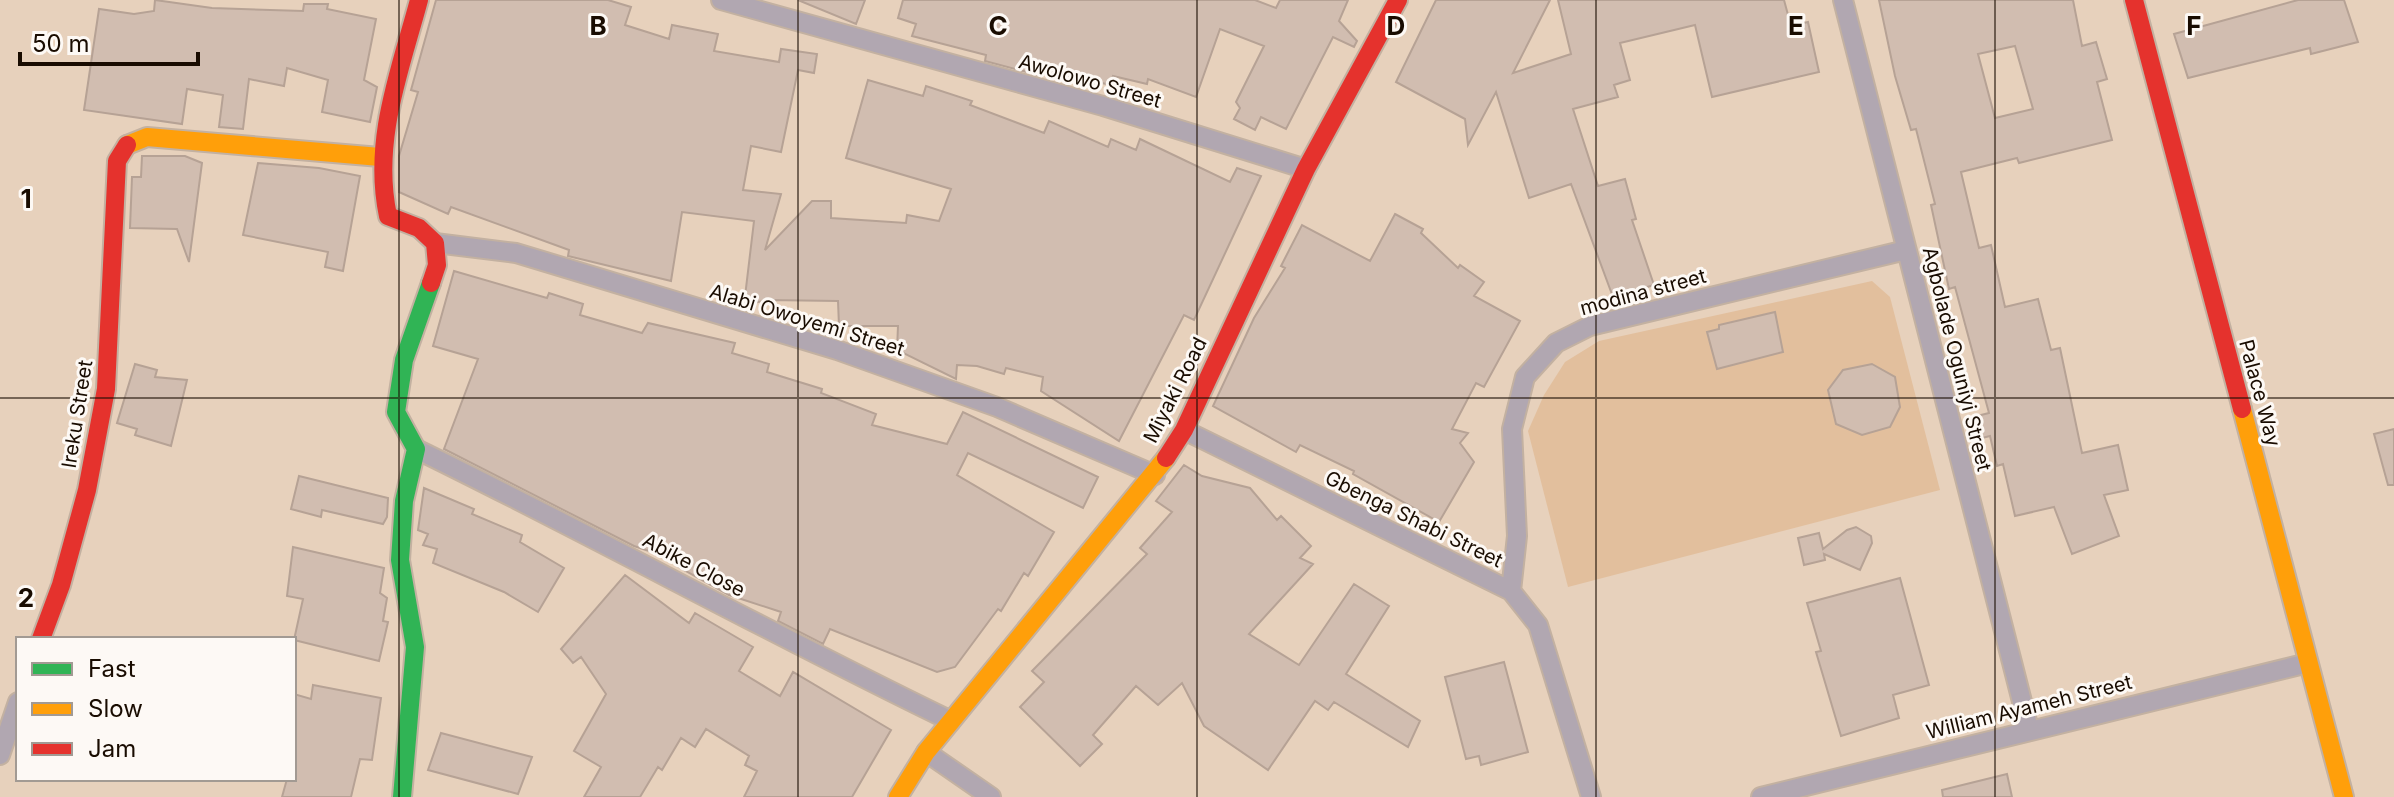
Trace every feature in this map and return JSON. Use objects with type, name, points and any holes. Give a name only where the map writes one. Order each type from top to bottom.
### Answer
[{"type":"street","points":[[402,797],[415,647],[400,560],[404,501],[416,449],[396,412],[404,360],[437,265],[435,243],[419,228],[388,216],[382,196],[380,157],[419,0]]},
{"type":"street","name":"Awolowo Street","points":[[721,0],[1103,106],[1306,169]]},
{"type":"street","name":"Miyaki Road","points":[[898,797],[926,752],[1155,475],[1184,430],[1306,169],[1398,0]]},
{"type":"street","name":"Agbolade Oguniyi Street","points":[[1843,0],[2029,729]]},
{"type":"street","name":"Palace Way","points":[[2134,0],[2344,797]]},
{"type":"street","name":"Ireku Street","points":[[42,637],[61,585],[87,490],[106,389],[117,161],[127,144],[147,137],[380,157]]},
{"type":"street","name":"Alabi Owoyemi Street","points":[[435,243],[516,253],[837,350],[997,407],[1155,475]]},
{"type":"street","name":"modina street","points":[[1511,591],[1517,536],[1512,429],[1525,377],[1556,343],[1590,326],[1906,250]]},
{"type":"street","name":"Gbenga Shabi Street","points":[[1184,430],[1511,591],[1538,625],[1591,797]]},
{"type":"street","name":"Abike Close","points":[[416,449],[584,531],[801,648],[951,721]]},
{"type":"street","name":"William Ayameh Street","points":[[1761,797],[2308,663]]},
{"type":"street","points":[[0,755],[16,708]]},
{"type":"street","points":[[926,752],[991,797]]},
{"type":"shaded area","points":[[1872,281],[1890,297],[1940,490],[1568,587],[1528,431],[1544,395],[1565,362],[1599,341]]},
{"type":"building","points":[[155,0],[212,8],[303,11],[304,4],[328,4],[327,9],[376,19],[364,80],[377,87],[370,122],[322,112],[328,80],[287,68],[284,86],[249,79],[243,129],[219,127],[223,95],[187,89],[182,124],[84,110],[99,9],[134,14],[154,11]]},
{"type":"building","points":[[436,0],[608,0],[631,7],[625,25],[669,39],[672,25],[718,34],[714,51],[779,62],[781,49],[817,54],[814,73],[798,70],[781,152],[751,146],[743,190],[781,194],[765,250],[812,201],[831,201],[831,218],[906,223],[907,215],[939,221],[951,189],[846,158],[868,80],[923,96],[926,86],[972,101],[970,105],[1044,133],[1049,121],[1108,147],[1111,139],[1136,150],[1140,139],[1230,182],[1237,168],[1261,176],[1194,320],[1184,315],[1119,441],[1041,391],[1043,377],[1006,368],[1004,374],[977,366],[957,365],[956,379],[897,350],[898,326],[839,326],[838,301],[768,300],[744,305],[754,221],[682,212],[671,281],[568,256],[569,250],[451,207],[448,214],[399,192],[399,156],[418,92],[411,90]]},
{"type":"building","points":[[798,0],[865,0],[856,24]]},
{"type":"building","points":[[903,0],[1255,0],[1276,8],[1280,0],[1348,0],[1339,21],[1357,41],[1354,47],[1333,37],[1286,129],[1261,117],[1255,130],[1234,119],[1240,108],[1236,102],[1264,46],[1220,29],[1196,97],[1148,79],[1147,84],[1113,76],[1111,85],[1043,70],[1042,76],[985,61],[986,55],[912,36],[916,24],[898,18]]},
{"type":"building","points":[[1436,0],[1550,0],[1513,73],[1571,54],[1558,0],[1784,0],[1791,26],[1808,22],[1819,72],[1712,97],[1695,25],[1620,43],[1630,80],[1614,85],[1618,97],[1573,109],[1598,186],[1625,179],[1636,219],[1632,220],[1654,285],[1613,297],[1571,184],[1529,198],[1496,92],[1468,145],[1465,119],[1396,82]]},
{"type":"building","points":[[1879,0],[2073,0],[2082,46],[2096,42],[2107,79],[2097,82],[2112,140],[2019,163],[2017,158],[1961,172],[1979,248],[1991,245],[2005,307],[2038,299],[2051,350],[2060,348],[2082,453],[2118,445],[2128,490],[2104,495],[2119,536],[2072,554],[2054,507],[2015,516],[2003,464],[1997,466],[1990,436],[1970,441],[1965,419],[1989,413],[1955,287],[1949,289],[1931,205],[1935,204],[1916,129],[1911,130],[1895,76]],"holes":[[[2015,46],[2033,109],[1995,118],[1978,54]]]},
{"type":"building","points":[[2298,0],[2344,0],[2358,42],[2311,54],[2310,48],[2188,78],[2174,34]]},
{"type":"building","points":[[142,156],[185,156],[202,163],[189,262],[177,229],[130,228],[132,177],[141,177]]},
{"type":"building","points":[[258,163],[319,168],[360,176],[343,271],[325,267],[328,252],[243,235]]},
{"type":"building","points":[[1395,214],[1423,229],[1421,233],[1458,268],[1460,265],[1484,282],[1474,296],[1520,321],[1484,387],[1476,383],[1452,429],[1468,433],[1460,443],[1474,462],[1439,522],[1353,474],[1354,471],[1300,445],[1296,452],[1213,406],[1254,318],[1285,268],[1281,266],[1302,225],[1370,261]]},
{"type":"building","points":[[454,271],[547,298],[549,293],[583,304],[580,315],[642,333],[648,323],[735,343],[732,353],[769,364],[767,372],[822,389],[821,393],[876,414],[872,425],[947,444],[963,412],[1098,477],[1083,508],[968,453],[957,475],[1054,532],[1028,576],[1024,573],[1001,611],[998,609],[955,667],[937,672],[830,629],[823,644],[778,621],[781,612],[729,595],[677,566],[679,561],[634,546],[444,449],[478,359],[433,346]]},
{"type":"building","points":[[1775,312],[1783,352],[1717,369],[1707,332],[1719,329],[1719,325]]},
{"type":"building","points":[[135,364],[157,370],[155,377],[187,380],[171,446],[135,435],[137,429],[117,423]]},
{"type":"building","points":[[1872,364],[1895,377],[1900,407],[1890,427],[1862,435],[1836,424],[1828,390],[1843,370]]},
{"type":"building","points":[[2394,429],[2394,485],[2388,485],[2374,434]]},
{"type":"building","points":[[1184,465],[1202,476],[1250,488],[1277,520],[1281,516],[1311,546],[1300,558],[1313,564],[1249,634],[1299,665],[1354,584],[1389,606],[1346,674],[1420,721],[1408,747],[1334,702],[1328,710],[1315,701],[1268,770],[1204,726],[1182,683],[1158,705],[1136,686],[1093,735],[1102,744],[1080,766],[1020,707],[1044,682],[1032,671],[1147,554],[1140,548],[1172,512],[1156,501]]},
{"type":"building","points":[[299,476],[388,498],[387,517],[383,524],[322,510],[321,517],[291,509]]},
{"type":"building","points":[[424,488],[474,509],[472,514],[522,535],[520,542],[564,568],[538,612],[504,592],[433,563],[437,549],[423,545],[428,534],[418,530]]},
{"type":"building","points":[[1856,527],[1871,536],[1872,543],[1860,570],[1824,554],[1825,560],[1804,565],[1798,538],[1819,533],[1823,549],[1847,530]]},
{"type":"building","points":[[293,547],[384,568],[380,593],[387,598],[383,621],[388,622],[379,661],[296,640],[303,599],[287,596]]},
{"type":"building","points":[[625,575],[689,623],[695,613],[753,647],[739,671],[780,696],[793,672],[891,730],[852,797],[744,797],[757,771],[745,765],[749,756],[706,729],[695,747],[681,738],[662,770],[658,767],[640,797],[584,797],[601,767],[574,751],[606,694],[581,657],[573,663],[561,649]]},
{"type":"building","points":[[1900,578],[1929,685],[1893,695],[1899,718],[1841,736],[1816,652],[1821,651],[1807,603]]},
{"type":"building","points":[[1504,662],[1528,752],[1481,765],[1479,756],[1466,759],[1445,677]]},
{"type":"building","points":[[313,685],[381,698],[372,760],[360,759],[351,797],[282,797],[286,781],[296,781],[296,695],[311,699]]},
{"type":"building","points":[[441,733],[532,757],[518,794],[428,770]]},
{"type":"building","points":[[2007,774],[2012,797],[1943,797],[1942,790]]},
{"type":"traffic: fast","points":[[402,797],[415,647],[400,560],[404,501],[416,449],[396,412],[404,360],[431,283]]},
{"type":"traffic: slow","points":[[127,145],[147,137],[380,157]]},
{"type":"traffic: slow","points":[[2242,409],[2344,797]]},
{"type":"traffic: slow","points":[[898,797],[926,752],[1166,458]]},
{"type":"traffic: jam","points":[[419,0],[390,106],[383,161],[384,188],[388,216],[419,228],[435,243],[437,265],[431,283]]},
{"type":"traffic: jam","points":[[1166,458],[1184,430],[1306,169],[1398,0]]},
{"type":"traffic: jam","points":[[2134,0],[2242,409]]},
{"type":"traffic: jam","points":[[42,637],[61,585],[87,490],[106,389],[117,161],[127,145]]}]
